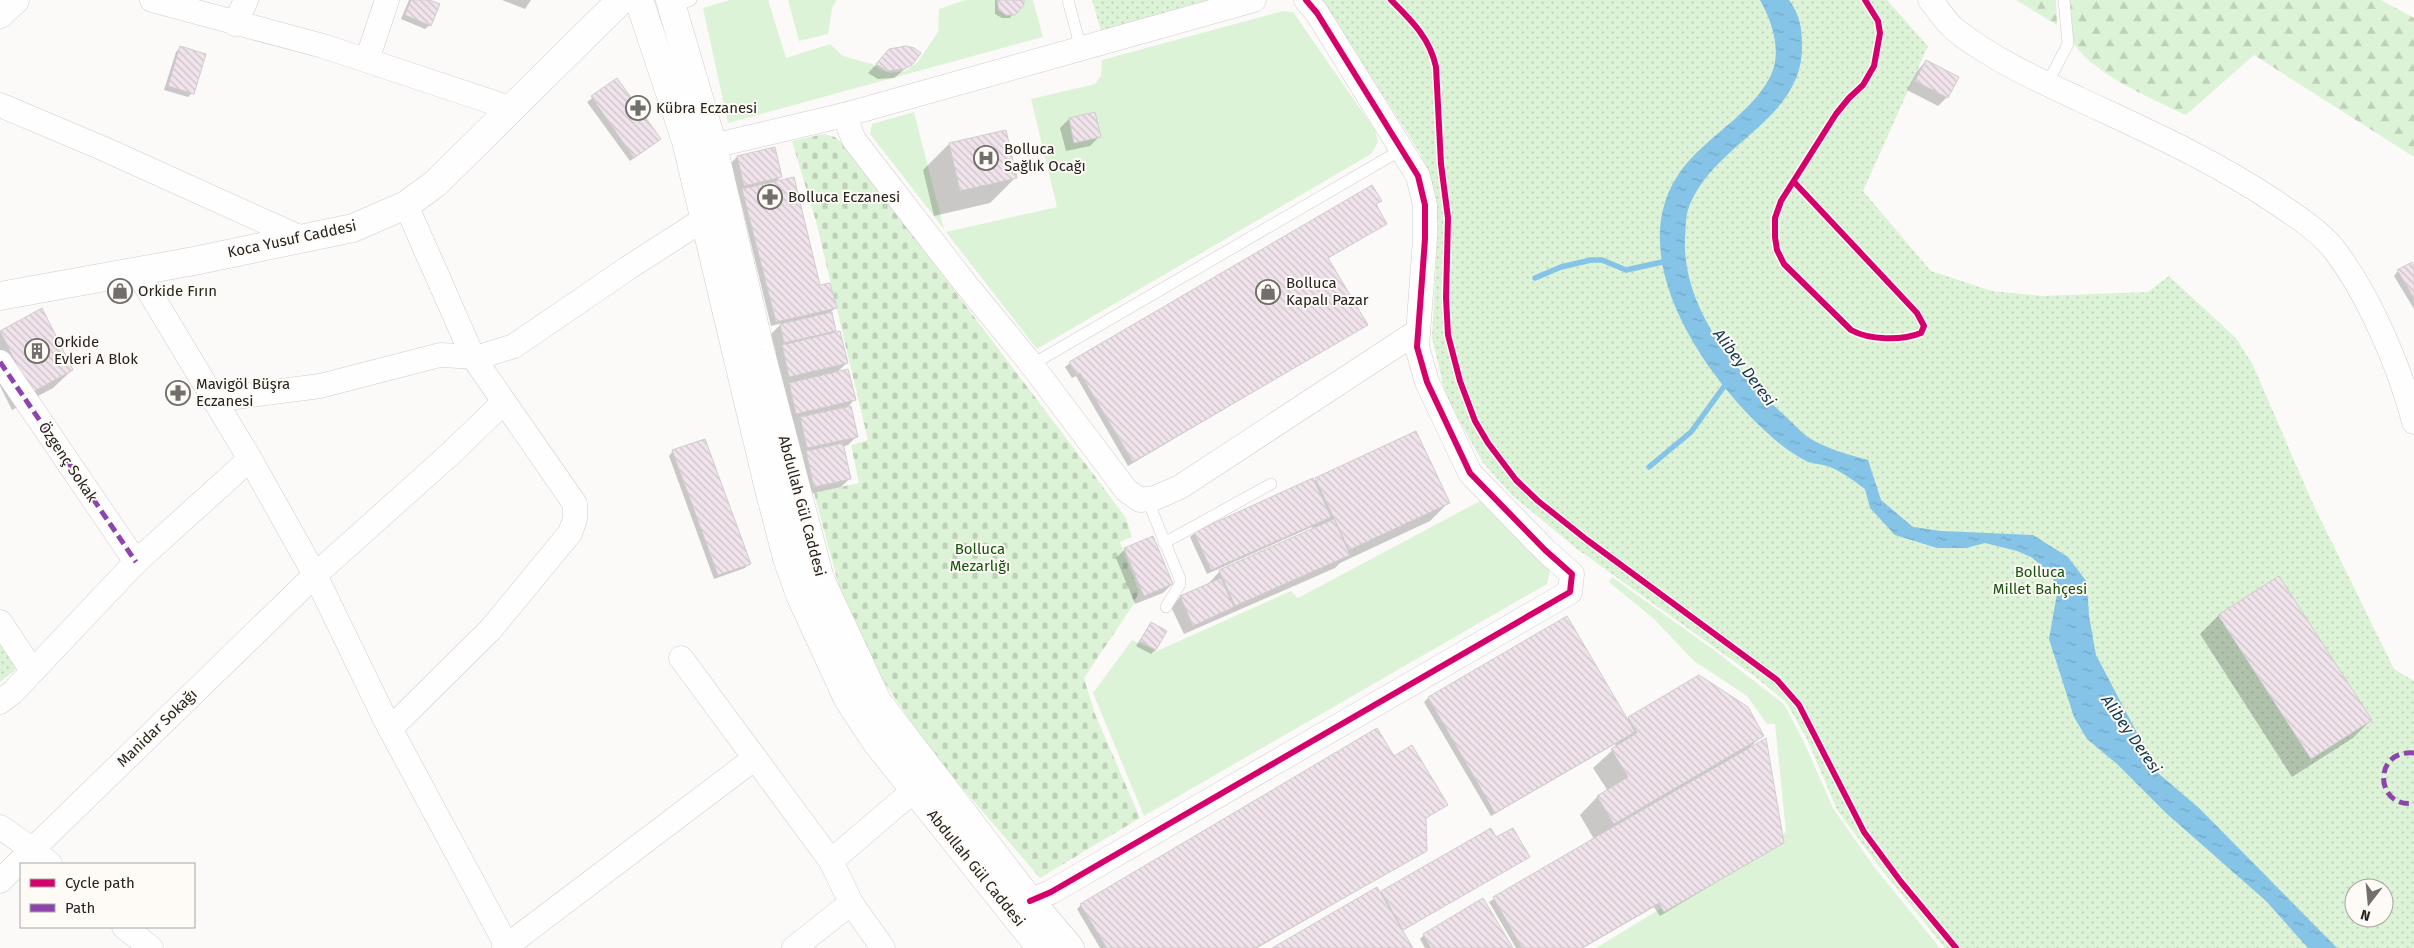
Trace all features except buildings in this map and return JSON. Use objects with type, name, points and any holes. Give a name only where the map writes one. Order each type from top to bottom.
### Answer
[{"type":"street","points":[[0,14],[15,0]]},
{"type":"street","points":[[152,0],[367,60],[510,108]]},
{"type":"street","points":[[235,24],[246,0]]},
{"type":"street","points":[[367,60],[387,0]]},
{"type":"street","name":"Koca Yusuf Caddesi","points":[[0,296],[353,228],[406,205],[436,183],[621,0]]},
{"type":"street","name":"Abdullah Gül Caddesi","points":[[639,0],[686,141],[768,485],[787,558],[800,595],[848,699],[876,743],[1041,948]]},
{"type":"street","points":[[644,0],[671,2]]},
{"type":"street","points":[[713,146],[844,115],[1254,0]]},
{"type":"street","points":[[1030,901],[1059,887],[1570,592],[1572,574],[1470,472],[1427,382],[1417,346],[1425,239],[1425,205],[1418,176],[1317,14],[1306,0]]},
{"type":"street","points":[[1930,0],[1953,28],[1999,59],[2047,84],[2201,156],[2293,214],[2332,248],[2363,297],[2385,340],[2412,407]]},
{"type":"street","name":"Abdullah Gül Caddesi","points":[[671,2],[713,146],[760,350],[820,578],[877,701],[1030,901],[1070,948]]},
{"type":"street","points":[[0,106],[111,152],[301,238]]},
{"type":"street","points":[[844,115],[854,140],[1031,365],[1126,490],[1140,500],[1155,498],[1180,487],[1418,331]]},
{"type":"street","points":[[390,729],[491,629],[570,533],[575,519],[575,504],[473,356],[406,205]]},
{"type":"street","points":[[213,400],[320,386],[440,355],[478,357],[514,346],[704,219]]},
{"type":"street","points":[[137,271],[250,459],[315,576],[390,729],[506,947],[755,758]]},
{"type":"street","name":"Özgenç Sokak","points":[[0,362],[136,562]]},
{"type":"street","name":"Manidar Sokağı","points":[[0,881],[315,576],[448,456],[504,402]]},
{"type":"street","points":[[0,702],[13,692],[136,562],[250,459]]},
{"type":"street","points":[[0,622],[32,670]]},
{"type":"street","points":[[681,658],[831,861],[851,903],[883,948]]},
{"type":"street","points":[[831,861],[913,791]]},
{"type":"street","points":[[0,827],[49,863]]},
{"type":"street","points":[[794,948],[851,903]]},
{"type":"street","points":[[125,928],[145,947]]},
{"type":"lane","points":[[1068,0],[1081,49]]},
{"type":"lane","points":[[2047,84],[2068,44],[2064,0]]},
{"type":"lane","points":[[1031,365],[1401,150]]},
{"type":"lane","points":[[1164,543],[1271,484]]},
{"type":"lane","points":[[1147,499],[1180,579],[1180,584],[1166,607]]},
{"type":"green space","points":[[730,0],[768,0],[786,58],[830,44],[843,56],[872,64],[890,73],[905,71],[918,62],[938,32],[939,9],[966,0],[1033,0],[1043,37],[728,123],[703,8]]},
{"type":"green space","points":[[788,0],[837,0],[832,8],[828,34],[799,41]]},
{"type":"green space","points":[[1092,0],[1229,0],[1101,31]]},
{"type":"green space","name":"Bolluca Millet Bahçesi","points":[[1322,0],[1887,0],[1928,46],[1863,191],[1931,271],[1992,291],[2041,296],[2148,292],[2169,276],[2236,338],[2253,365],[2313,504],[2394,669],[2414,681],[2414,948],[1945,948],[1878,865],[1837,810],[1807,739],[1786,702],[1753,675],[1577,549],[1513,496],[1483,463],[1446,397],[1432,338],[1438,223],[1430,181],[1420,153]]},
{"type":"green space","points":[[2016,0],[2056,0],[2057,25]]},
{"type":"green space","points":[[2070,0],[2381,0],[2414,18],[2414,157],[2254,55],[2186,115],[2120,82],[2088,59],[2077,47],[2071,35]]},
{"type":"green space","points":[[1283,11],[1293,12],[1375,130],[1378,142],[1371,154],[1037,349],[946,232],[1057,207],[1031,99],[1095,84],[1101,76],[1102,60]]},
{"type":"green space","points":[[914,112],[944,229],[870,134],[872,124]]},
{"type":"green space","name":"Bolluca Mezarlığı","points":[[824,134],[835,137],[844,145],[1126,518],[1132,537],[1120,542],[1139,592],[1133,605],[1084,678],[1095,714],[1140,818],[1040,878],[930,751],[879,674],[841,594],[814,493],[859,483],[851,445],[868,440],[816,221],[792,141]]},
{"type":"green space","points":[[1480,501],[1550,570],[1547,584],[1144,816],[1093,693],[1132,640],[1157,651],[1291,591],[1298,598]]},
{"type":"green space","points":[[1612,577],[1714,650],[1784,704],[1804,742],[1833,808],[1875,868],[1940,948],[1596,948],[1786,832],[1775,724],[1767,724],[1747,696],[1694,661],[1654,619],[1609,582]]},
{"type":"green space","points":[[0,643],[16,669],[0,682]]},
{"type":"water","name":"Alibey Deresi","points":[[1760,0],[1789,0],[1796,11],[1802,33],[1799,71],[1789,93],[1774,112],[1719,163],[1702,182],[1688,208],[1685,238],[1686,264],[1692,288],[1714,335],[1747,378],[1804,434],[1831,449],[1868,460],[1881,500],[1913,527],[1941,531],[2033,535],[2068,557],[2087,582],[2089,616],[2096,655],[2158,773],[2199,808],[2337,948],[2308,948],[2266,901],[2166,813],[2117,764],[2087,739],[2074,717],[2049,639],[2058,588],[2049,572],[2031,557],[2017,551],[1985,543],[1966,548],[1937,548],[1895,535],[1870,508],[1865,489],[1837,470],[1825,465],[1808,462],[1779,443],[1752,418],[1725,387],[1699,352],[1679,314],[1665,275],[1660,236],[1667,198],[1687,163],[1752,102],[1769,79],[1773,70],[1776,50],[1775,39],[1769,19]]},
{"type":"waterway","points":[[1535,278],[1561,267],[1591,260],[1602,260],[1626,270],[1667,261]]},
{"type":"waterway","points":[[1649,467],[1691,432],[1728,381]]},
{"type":"marked path","points":[[0,362],[136,562]]},
{"type":"marked path","points":[[2414,753],[2400,754],[2391,760],[2385,769],[2384,779],[2386,789],[2392,797],[2401,802],[2414,803]]},
{"type":"cycle path","points":[[1030,901],[1051,892],[1570,592],[1572,574],[1545,550],[1470,473],[1427,382],[1417,347],[1425,239],[1425,205],[1418,176],[1317,13],[1306,0]]},
{"type":"cycle path","points":[[1391,0],[1419,30],[1429,47],[1436,67],[1441,164],[1448,218],[1446,298],[1448,335],[1460,381],[1475,421],[1488,443],[1516,480],[1538,501],[1587,540],[1777,680],[1799,705],[1864,832],[1901,882],[1956,948]]},
{"type":"cycle path","points":[[1794,182],[1917,313],[1924,326],[1921,333],[1913,336],[1885,338],[1867,336],[1851,330],[1784,264],[1777,250],[1775,218],[1781,201],[1836,114],[1863,85],[1874,66],[1880,33],[1878,21],[1865,0]]},
{"type":"place","name":"Kübra Eczanesi","points":[[638,108]]},
{"type":"place","name":"Bolluca Sağlık Ocağı","points":[[986,158]]},
{"type":"place","name":"Bolluca Eczanesi","points":[[770,197]]},
{"type":"place","name":"Orkide Fırın","points":[[120,291]]},
{"type":"place","name":"Bolluca Kapalı Pazar","points":[[1268,292]]},
{"type":"place","name":"Orkide Evleri A Blok","points":[[37,351]]},
{"type":"place","name":"Mavigöl Büşra Eczanesi","points":[[178,393]]}]
